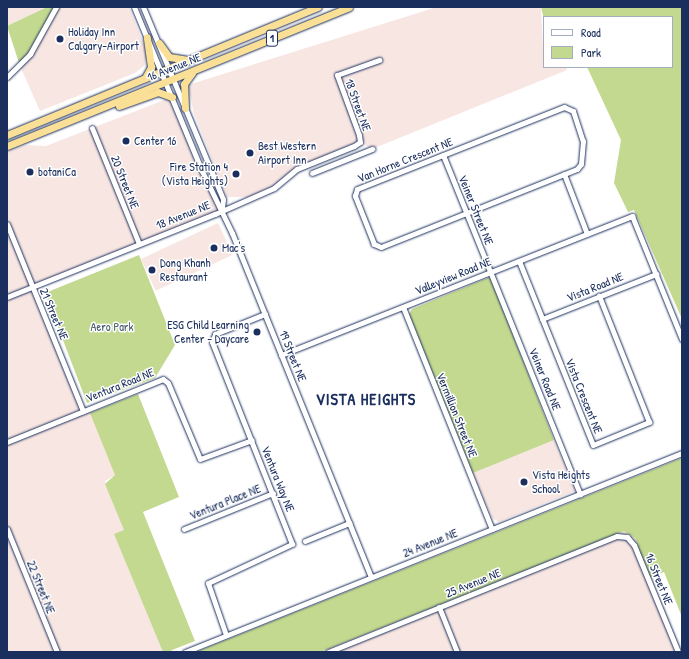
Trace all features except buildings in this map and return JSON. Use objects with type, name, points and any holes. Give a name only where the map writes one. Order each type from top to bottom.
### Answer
[{"type":"highway","name":"16 Avenue NE","points":[[7,135],[318,7]]},
{"type":"highway","name":"16 Avenue NE","points":[[7,146],[349,7]]},
{"type":"highway","points":[[145,78],[151,67],[147,37]]},
{"type":"highway","points":[[158,43],[169,57],[189,61]]},
{"type":"highway","points":[[185,108],[185,81],[196,70]]},
{"type":"highway","points":[[90,112],[100,113],[158,92],[172,97]]},
{"type":"street","points":[[7,77],[28,57],[56,7]]},
{"type":"street","name":"19 Street NE","points":[[134,7],[162,71],[185,108],[223,199],[222,209]]},
{"type":"street","name":"19 Street NE","points":[[143,7],[169,68],[169,80],[172,97],[222,209],[371,577]]},
{"type":"street","name":"18 Street NE","points":[[360,142],[337,75],[379,60]]},
{"type":"street","name":"Van Horne Crescent NE","points":[[566,107],[573,111],[584,148],[580,167],[379,247],[374,244],[354,194],[357,189],[443,155],[566,107]]},
{"type":"street","name":"20 Street NE","points":[[92,128],[139,244]]},
{"type":"street","name":"18 Avenue NE","points":[[7,297],[274,188],[297,169],[360,142]]},
{"type":"street","points":[[312,173],[372,149]]},
{"type":"street","name":"Veiner Street NE","points":[[443,155],[490,273]]},
{"type":"street","points":[[564,174],[587,234]]},
{"type":"street","name":"Valleyview Road NE","points":[[281,355],[632,216],[656,274]]},
{"type":"street","name":"21 Street NE","points":[[7,224],[83,411]]},
{"type":"street","name":"Vista Crescent NE","points":[[519,261],[593,445],[649,422],[599,296]]},
{"type":"street","name":"Veiner Road NE","points":[[490,273],[580,494]]},
{"type":"street","points":[[656,274],[682,339]]},
{"type":"street","name":"Vista Road NE","points":[[542,319],[656,274]]},
{"type":"street","name":"Vermillion Street NE","points":[[403,307],[492,529]]},
{"type":"street","name":"Ventura Way NE","points":[[226,635],[208,583],[292,544],[212,337],[265,314]]},
{"type":"street","name":"Ventura Road NE","points":[[83,411],[163,379],[168,383],[200,459],[252,440]]},
{"type":"street","points":[[7,442],[83,411]]},
{"type":"street","name":"24 Avenue NE","points":[[184,652],[682,453]]},
{"type":"street","name":"Ventura Place NE","points":[[184,529],[273,493]]},
{"type":"street","points":[[305,542],[349,523]]},
{"type":"street","name":"22 Street NE","points":[[7,529],[57,652]]},
{"type":"street","name":"25 Avenue NE","points":[[328,652],[617,536],[627,537]]},
{"type":"street","name":"16 Street NE","points":[[627,537],[637,550],[678,652]]},
{"type":"street","points":[[439,608],[457,652]]},
{"type":"shaded area","points":[[7,7],[47,7],[7,26]]},
{"type":"shaded area","points":[[56,7],[129,7],[147,52],[145,65],[135,73],[40,111],[20,66]]},
{"type":"shaded area","points":[[437,7],[541,7],[543,68],[566,68],[567,70],[372,149],[360,142],[308,164],[274,188],[249,197],[227,197],[194,114],[188,85]]},
{"type":"shaded area","points":[[172,97],[222,209],[33,287],[83,411],[89,408],[117,474],[105,481],[173,652],[7,652],[7,151],[26,145],[46,146]]},
{"type":"shaded area","points":[[218,223],[233,255],[156,291],[141,259]]},
{"type":"shaded area","name":"Vista Heights School","points":[[554,440],[575,491],[499,522],[492,518],[473,473]]},
{"type":"shaded area","points":[[631,528],[682,652],[318,652]]},
{"type":"green space","points":[[47,7],[56,7],[20,66],[7,26]]},
{"type":"green space","points":[[541,7],[682,7],[682,319],[634,210],[628,212],[614,183],[621,140],[587,68],[673,68],[673,16],[543,16]]},
{"type":"green space","name":"Aero Park","points":[[139,255],[175,345],[155,378],[87,403],[45,293]]},
{"type":"green space","points":[[490,277],[554,440],[473,473],[409,314],[412,309]]},
{"type":"green space","points":[[138,394],[179,497],[143,512],[195,641],[167,652],[163,652],[114,534],[124,530],[105,484],[115,475],[90,413]]},
{"type":"green space","points":[[682,458],[682,617],[664,572],[650,577],[635,538],[624,531],[320,652],[196,652]]},
{"type":"place","name":"Holiday Inn Calgary-Airport","points":[[60,39]]},
{"type":"place","name":"Center 16","points":[[126,141]]},
{"type":"place","name":"Best Western Airport Inn","points":[[250,153]]},
{"type":"place","name":"botaniCa","points":[[30,172]]},
{"type":"place","name":"Fire Station 4 (Vista Heights)","points":[[236,174]]},
{"type":"place","name":"Mac's","points":[[214,248]]},
{"type":"place","name":"Dong Khanh Restaurant","points":[[152,270]]},
{"type":"place","name":"ESG Child Learning Center - Daycare","points":[[257,332]]},
{"type":"place","name":"Vista Heights School","points":[[524,482]]},
{"type":"district","name":"VISTA HEIGHTS","points":[[366,399]]}]
